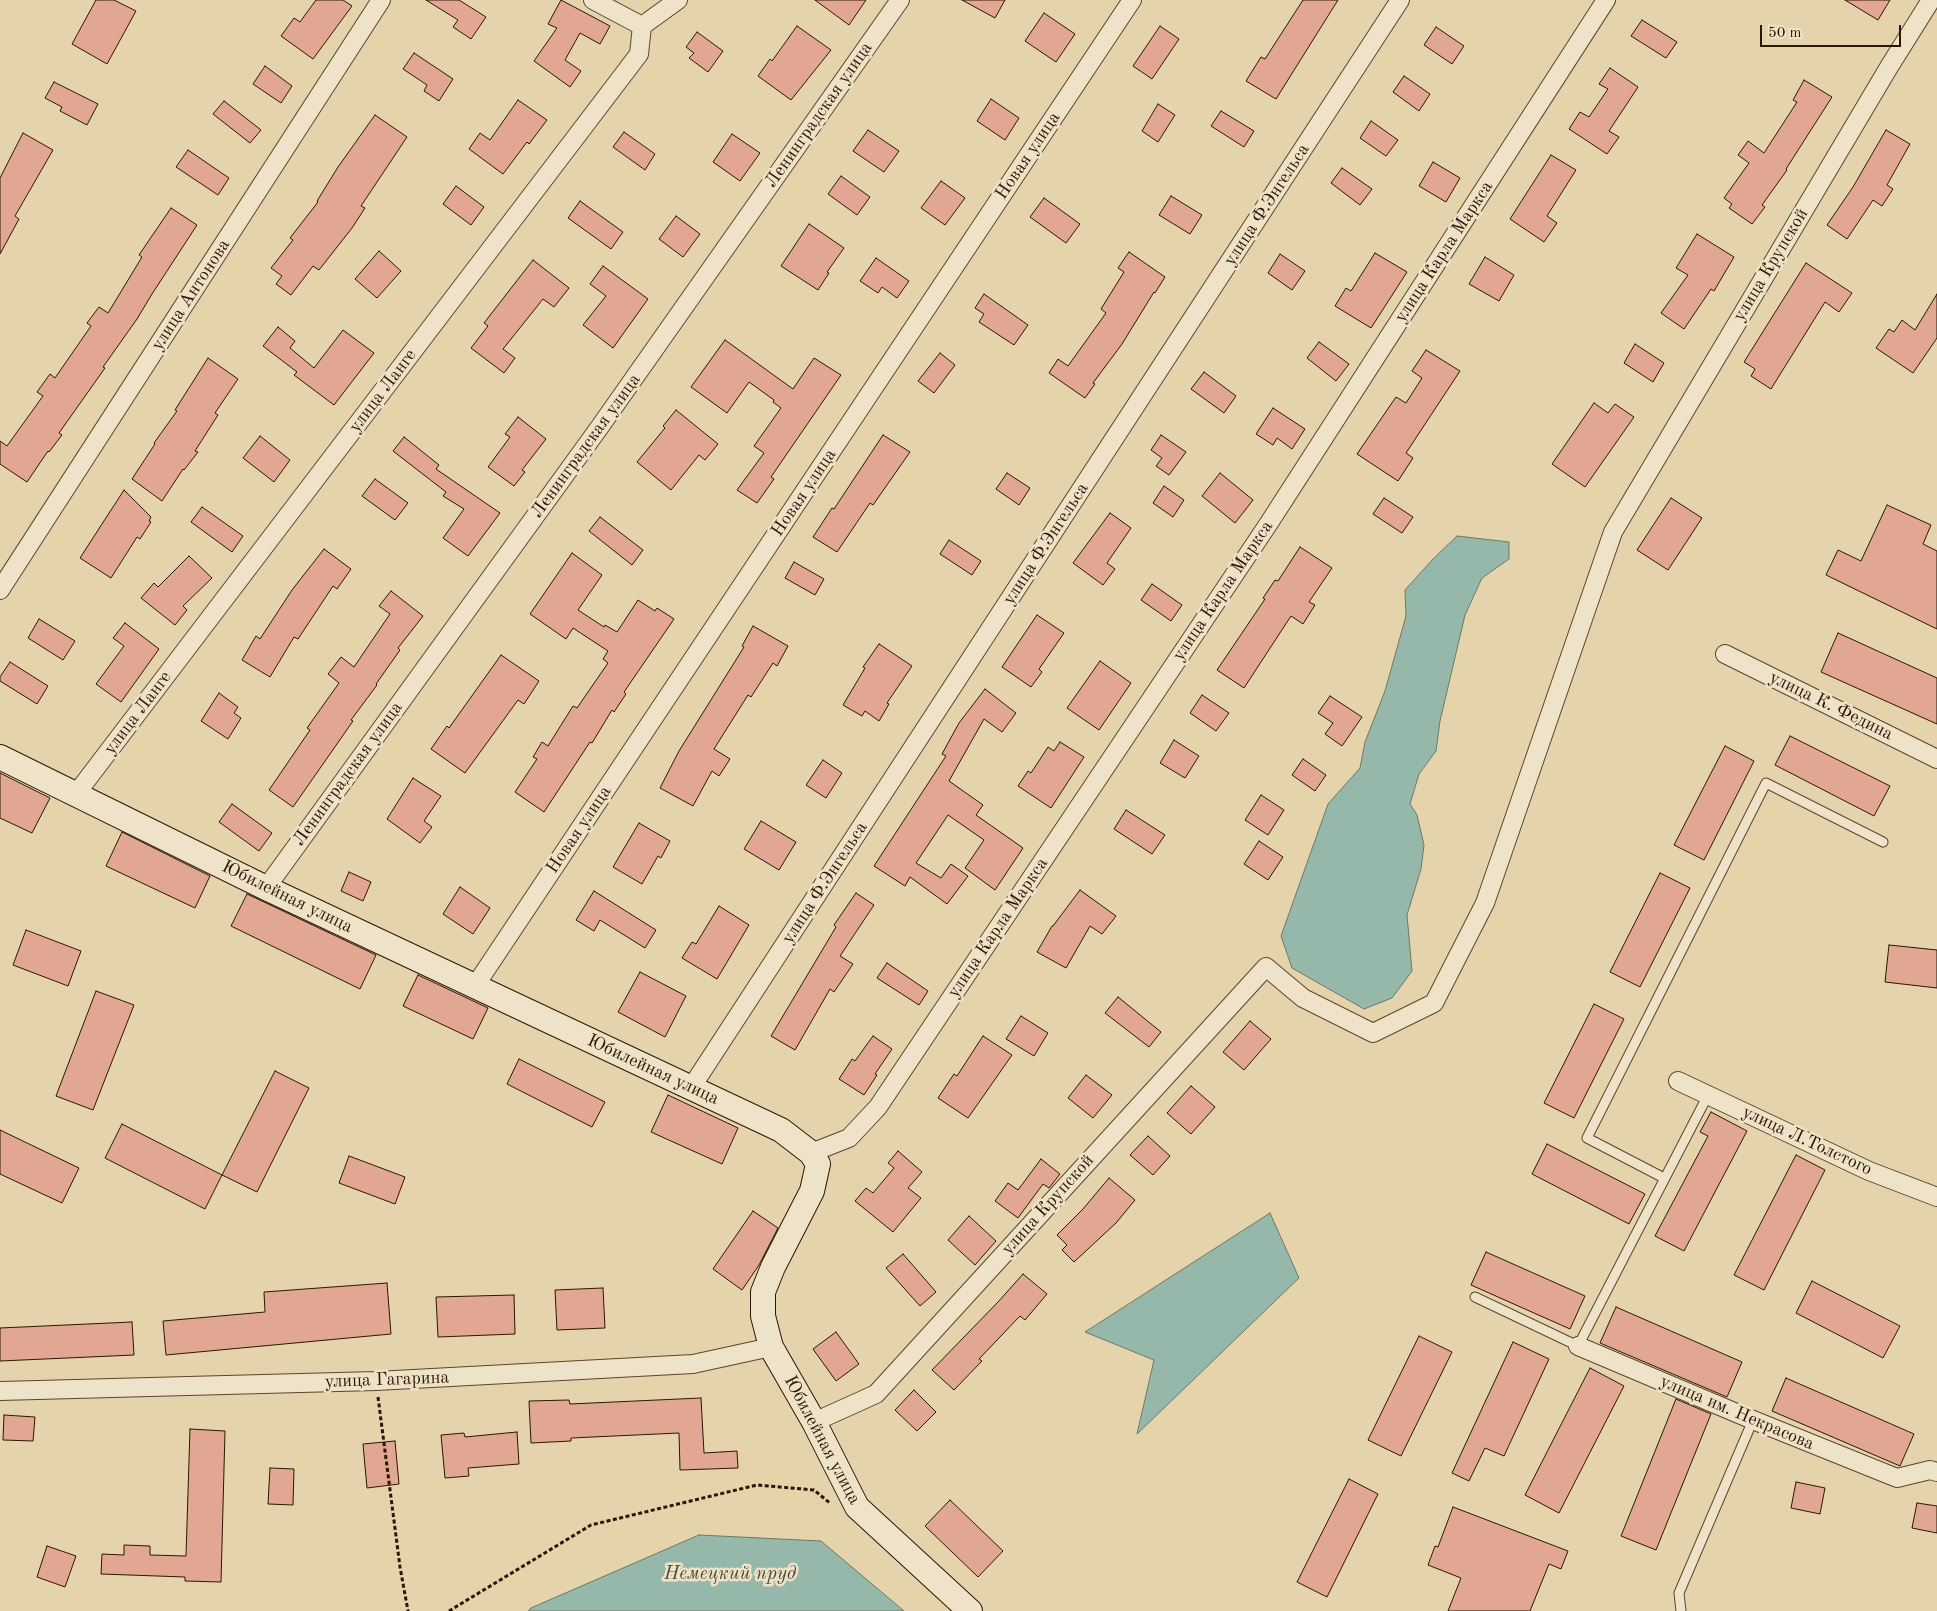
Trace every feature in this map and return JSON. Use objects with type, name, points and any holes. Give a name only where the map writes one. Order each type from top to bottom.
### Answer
[{"type":"street","name":"улица Антонова","points":[[0,590],[381,0]]},
{"type":"street","points":[[593,0],[642,26],[678,0]]},
{"type":"street","name":"Ленинградская улица","points":[[266,888],[593,436],[900,0]]},
{"type":"street","name":"Новая улица","points":[[475,986],[1132,0]]},
{"type":"street","name":"улица Ф.Энгельса","points":[[692,1088],[1400,0]]},
{"type":"street","name":"улица Карла Маркса","points":[[811,1154],[849,1138],[878,1107],[1269,523],[1606,0]]},
{"type":"street","name":"улица Крупской","points":[[814,1422],[876,1394],[1266,967],[1303,998],[1373,1033],[1434,1003],[1484,903],[1613,532],[1931,0]]},
{"type":"street","name":"улица Ланге","points":[[76,794],[639,54],[642,26]]},
{"type":"street","name":"улица К. Федина","points":[[1725,654],[1937,759]]},
{"type":"street","name":"Юбилейная улица","points":[[0,757],[266,888],[781,1130],[811,1154],[818,1164],[812,1191],[773,1267],[763,1292],[763,1316],[771,1347],[814,1422],[856,1508],[970,1611]]},
{"type":"street","name":"улица Л.Толстого","points":[[1678,1081],[1869,1171],[1937,1197]]},
{"type":"street","name":"улица им. Некрасова","points":[[1578,1346],[1897,1478],[1930,1470],[1937,1472]]},
{"type":"street","name":"улица Гагарина","points":[[0,1391],[376,1381],[693,1364],[771,1347]]},
{"type":"lane","points":[[1664,1178],[1587,1138],[1766,783],[1882,842]]},
{"type":"lane","points":[[1475,1298],[1578,1346],[1708,1095]]},
{"type":"lane","points":[[1681,1611],[1679,1593],[1753,1420]]},
{"type":"path","points":[[376,1381],[400,1567],[408,1611]]},
{"type":"path","points":[[449,1611],[591,1525],[757,1485],[814,1490],[836,1509]]},
{"type":"water","points":[[1457,536],[1509,542],[1509,559],[1482,578],[1465,615],[1440,721],[1436,751],[1419,774],[1410,804],[1417,815],[1424,845],[1421,869],[1407,915],[1412,971],[1392,998],[1364,1009],[1292,968],[1281,936],[1328,804],[1360,768],[1365,742],[1385,691],[1406,616],[1405,590]]},
{"type":"water","points":[[1270,1213],[1299,1278],[1137,1434],[1154,1360],[1085,1332]]},
{"type":"water","name":"Немецкий пруд","points":[[699,1535],[821,1541],[904,1611],[528,1611],[531,1608]]},
{"type":"building","points":[[96,0],[114,0],[136,11],[107,64],[72,44]]},
{"type":"building","points":[[316,0],[343,0],[352,6],[313,59],[281,36],[294,18],[300,22]]},
{"type":"building","points":[[426,0],[459,0],[486,17],[471,39],[453,27],[458,20]]},
{"type":"building","points":[[561,0],[610,26],[600,44],[580,33],[565,60],[581,71],[570,87],[534,61],[557,28],[548,24]]},
{"type":"building","points":[[815,0],[866,0],[849,25]]},
{"type":"building","points":[[962,0],[1005,0],[995,18]]},
{"type":"building","points":[[1303,0],[1338,0],[1276,99],[1246,81],[1261,57],[1265,59]]},
{"type":"building","points":[[1845,0],[1890,0],[1878,20]]},
{"type":"building","points":[[1044,13],[1075,34],[1056,62],[1025,41]]},
{"type":"building","points":[[1642,20],[1677,42],[1666,58],[1631,36]]},
{"type":"building","points":[[797,26],[831,50],[791,100],[758,76],[770,59],[772,61]]},
{"type":"building","points":[[1160,26],[1179,39],[1152,79],[1133,66]]},
{"type":"building","points":[[1436,27],[1464,46],[1452,64],[1424,45]]},
{"type":"building","points":[[697,32],[723,51],[708,72],[689,58],[694,53],[686,47]]},
{"type":"building","points":[[414,53],[453,79],[439,101],[424,91],[427,85],[403,69]]},
{"type":"building","points":[[265,66],[292,86],[281,103],[253,84]]},
{"type":"building","points":[[1610,68],[1638,87],[1609,131],[1619,137],[1607,154],[1569,129],[1580,112],[1589,117],[1608,89],[1599,84]]},
{"type":"building","points":[[1404,76],[1430,94],[1419,111],[1393,92]]},
{"type":"building","points":[[1804,80],[1832,97],[1787,170],[1762,205],[1765,207],[1752,224],[1729,208],[1732,204],[1724,198],[1749,163],[1738,155],[1748,141],[1764,153],[1797,102],[1793,100]]},
{"type":"building","points":[[54,82],[98,104],[87,125],[60,111],[62,107],[45,98]]},
{"type":"building","points":[[991,99],[1019,118],[1005,140],[977,121]]},
{"type":"building","points":[[518,100],[547,120],[529,144],[527,142],[503,174],[469,149],[480,133],[490,140]]},
{"type":"building","points":[[224,101],[261,130],[250,143],[213,114]]},
{"type":"building","points":[[1158,104],[1175,115],[1158,142],[1142,131]]},
{"type":"building","points":[[1221,111],[1254,131],[1244,147],[1211,126]]},
{"type":"building","points":[[375,115],[407,137],[361,206],[365,208],[352,228],[319,270],[313,266],[291,295],[276,284],[282,276],[271,268],[293,240],[290,238],[318,202],[338,167]]},
{"type":"building","points":[[1371,121],[1398,140],[1386,156],[1360,138]]},
{"type":"building","points":[[868,130],[899,151],[884,172],[853,151]]},
{"type":"building","points":[[1886,130],[1910,144],[1887,185],[1893,189],[1882,206],[1873,200],[1847,239],[1827,225],[1853,187]]},
{"type":"building","points":[[624,132],[655,154],[645,170],[613,147]]},
{"type":"building","points":[[23,133],[53,150],[15,216],[19,219],[0,254],[0,178]]},
{"type":"building","points":[[732,134],[760,153],[740,181],[713,162]]},
{"type":"building","points":[[188,150],[229,178],[218,195],[176,167]]},
{"type":"building","points":[[1551,155],[1576,170],[1547,216],[1557,223],[1544,242],[1510,219]]},
{"type":"building","points":[[1433,162],[1460,178],[1446,202],[1419,186]]},
{"type":"building","points":[[1342,168],[1372,189],[1360,205],[1331,183]]},
{"type":"building","points":[[841,176],[870,197],[857,215],[828,194]]},
{"type":"building","points":[[941,181],[965,198],[945,225],[921,208]]},
{"type":"building","points":[[456,186],[484,207],[471,225],[443,204]]},
{"type":"building","points":[[1171,196],[1202,215],[1190,234],[1159,215]]},
{"type":"building","points":[[1044,198],[1080,224],[1066,243],[1030,217]]},
{"type":"building","points":[[580,201],[623,232],[611,249],[568,218]]},
{"type":"building","points":[[171,208],[197,225],[137,319],[103,367],[105,368],[59,433],[62,435],[48,451],[27,482],[0,464],[0,441],[7,446],[43,396],[37,392],[50,374],[55,378],[91,326],[87,323],[99,307],[108,313],[142,257],[139,255]]},
{"type":"building","points":[[676,216],[700,234],[683,257],[659,239]]},
{"type":"building","points":[[809,224],[844,248],[827,272],[829,273],[818,290],[781,266]]},
{"type":"building","points":[[1697,234],[1734,257],[1714,291],[1711,289],[1684,329],[1661,313],[1688,275],[1676,268]]},
{"type":"building","points":[[379,251],[401,271],[377,298],[355,279]]},
{"type":"building","points":[[1129,252],[1165,277],[1122,344],[1093,383],[1095,384],[1085,398],[1049,373],[1058,359],[1068,366],[1106,313],[1101,309],[1124,272],[1118,268]]},
{"type":"building","points":[[1375,253],[1407,272],[1371,328],[1335,306],[1346,288],[1351,291]]},
{"type":"building","points":[[1280,254],[1305,271],[1292,290],[1268,273]]},
{"type":"building","points":[[1485,257],[1514,275],[1499,301],[1469,284]]},
{"type":"building","points":[[876,258],[909,281],[897,298],[882,287],[878,293],[860,281]]},
{"type":"building","points":[[533,260],[569,288],[554,307],[543,299],[503,349],[515,358],[504,373],[471,348],[488,326],[484,323]]},
{"type":"building","points":[[1806,263],[1852,293],[1839,312],[1825,302],[1771,389],[1751,376],[1755,369],[1744,362]]},
{"type":"building","points":[[603,266],[648,299],[613,348],[583,325],[606,296],[590,284]]},
{"type":"building","points":[[984,294],[1028,325],[1014,345],[979,322],[984,314],[975,308]]},
{"type":"building","points":[[1937,294],[1937,338],[1913,373],[1876,348],[1889,329],[1894,332],[1902,320],[1915,330]]},
{"type":"building","points":[[278,327],[295,341],[290,348],[314,368],[343,330],[374,353],[334,405],[294,375],[297,372],[263,346]]},
{"type":"building","points":[[725,340],[793,389],[814,358],[841,375],[771,477],[774,479],[757,503],[737,490],[764,453],[754,446],[781,408],[773,402],[774,400],[749,382],[727,413],[691,387]]},
{"type":"building","points":[[1319,342],[1349,364],[1336,381],[1307,358]]},
{"type":"building","points":[[1635,344],[1664,363],[1653,382],[1624,363]]},
{"type":"building","points":[[1426,350],[1460,371],[1406,453],[1413,458],[1398,481],[1357,454],[1396,397],[1406,403],[1422,378],[1412,371]]},
{"type":"building","points":[[940,353],[955,365],[934,393],[918,381]]},
{"type":"building","points":[[208,358],[238,379],[215,413],[218,415],[195,451],[198,452],[183,469],[162,501],[132,479],[154,443],[177,411],[175,410]]},
{"type":"building","points":[[1204,372],[1236,396],[1224,413],[1191,389]]},
{"type":"building","points":[[1594,403],[1608,413],[1615,404],[1634,417],[1585,487],[1552,464]]},
{"type":"building","points":[[1273,408],[1305,429],[1292,449],[1277,438],[1273,445],[1256,434]]},
{"type":"building","points":[[676,410],[718,444],[705,460],[699,455],[671,490],[637,462],[665,428],[663,426]]},
{"type":"building","points":[[518,417],[546,439],[522,470],[525,472],[514,486],[488,467],[510,437],[505,434]]},
{"type":"building","points":[[883,435],[910,452],[873,505],[870,503],[837,552],[813,537]]},
{"type":"building","points":[[1161,435],[1186,452],[1169,475],[1156,466],[1162,458],[1151,450]]},
{"type":"building","points":[[260,436],[290,460],[274,482],[243,458]]},
{"type":"building","points":[[404,437],[439,465],[436,469],[500,513],[468,556],[443,538],[464,509],[443,496],[446,492],[393,451]]},
{"type":"building","points":[[1007,473],[1030,488],[1019,505],[996,489]]},
{"type":"building","points":[[1220,473],[1253,500],[1235,523],[1202,496]]},
{"type":"building","points":[[375,479],[408,503],[395,520],[362,496]]},
{"type":"building","points":[[1164,486],[1184,500],[1173,517],[1153,503]]},
{"type":"building","points":[[124,490],[151,517],[149,521],[151,522],[140,539],[137,537],[111,578],[80,558]]},
{"type":"building","points":[[1384,498],[1413,517],[1402,533],[1373,514]]},
{"type":"building","points":[[1671,498],[1702,518],[1668,570],[1637,550]]},
{"type":"building","points":[[1887,505],[1931,525],[1923,544],[1937,551],[1937,629],[1826,575],[1838,550],[1861,561]]},
{"type":"building","points":[[202,507],[243,536],[232,552],[191,522]]},
{"type":"building","points":[[1110,513],[1131,528],[1107,563],[1115,569],[1103,585],[1073,563]]},
{"type":"building","points":[[600,517],[643,550],[632,565],[589,531]]},
{"type":"building","points":[[949,540],[981,561],[972,575],[940,554]]},
{"type":"building","points":[[1300,547],[1332,568],[1309,602],[1315,605],[1303,624],[1291,616],[1244,688],[1217,670],[1265,599],[1263,598],[1275,580],[1278,581]]},
{"type":"building","points":[[324,549],[351,569],[337,589],[333,586],[298,639],[294,637],[270,677],[242,660],[256,636],[260,639],[292,590]]},
{"type":"building","points":[[572,553],[602,575],[578,610],[604,627],[605,625],[617,632],[638,600],[655,611],[657,608],[674,619],[624,692],[626,694],[614,712],[612,710],[592,743],[590,742],[544,812],[515,792],[537,759],[533,757],[542,742],[548,746],[573,706],[577,708],[608,663],[603,659],[608,651],[573,628],[566,639],[530,614]]},
{"type":"building","points":[[189,556],[212,578],[183,606],[187,610],[175,625],[141,598],[154,583],[158,587]]},
{"type":"building","points":[[794,562],[824,579],[815,595],[785,578]]},
{"type":"building","points":[[1152,584],[1182,605],[1171,621],[1141,600]]},
{"type":"building","points":[[391,591],[423,616],[398,648],[400,650],[377,685],[351,720],[353,721],[293,807],[269,790],[310,730],[307,728],[339,683],[328,674],[341,657],[354,667],[390,614],[379,606]]},
{"type":"building","points":[[1037,615],[1064,633],[1039,669],[1042,672],[1031,687],[1002,667]]},
{"type":"building","points":[[39,619],[75,641],[63,660],[28,638]]},
{"type":"building","points":[[125,623],[159,649],[121,702],[96,684],[124,646],[113,638]]},
{"type":"building","points":[[753,626],[788,646],[777,666],[773,663],[751,697],[748,695],[714,749],[730,759],[719,776],[712,771],[693,806],[660,788],[679,751],[744,647],[742,646]]},
{"type":"building","points":[[1838,633],[1937,678],[1937,724],[1821,672]]},
{"type":"building","points":[[879,644],[912,666],[887,703],[889,704],[879,721],[865,711],[862,716],[843,705],[865,668],[863,667]]},
{"type":"building","points":[[501,655],[539,681],[524,704],[518,700],[465,773],[431,749],[447,726],[449,728]]},
{"type":"building","points":[[1100,661],[1131,683],[1099,730],[1067,708]]},
{"type":"building","points":[[10,662],[48,686],[37,704],[0,681],[0,677]]},
{"type":"building","points":[[985,689],[1016,713],[1002,732],[984,719],[949,781],[983,805],[976,815],[1023,848],[995,890],[965,868],[984,840],[948,815],[916,863],[941,878],[951,864],[968,876],[947,904],[910,877],[905,886],[874,866],[946,756],[942,754],[959,723]]},
{"type":"building","points":[[219,693],[238,707],[234,713],[241,718],[228,739],[201,721]]},
{"type":"building","points":[[1202,695],[1229,713],[1216,731],[1190,713]]},
{"type":"building","points":[[1330,696],[1362,717],[1342,746],[1325,734],[1333,723],[1318,713]]},
{"type":"building","points":[[1790,736],[1890,786],[1874,816],[1775,765]]},
{"type":"building","points":[[1174,740],[1199,756],[1185,778],[1160,763]]},
{"type":"building","points":[[1060,742],[1084,757],[1051,808],[1018,786],[1028,771],[1031,773],[1048,747],[1054,751]]},
{"type":"building","points":[[1725,746],[1754,761],[1704,860],[1674,845]]},
{"type":"building","points":[[1303,759],[1326,775],[1315,791],[1292,775]]},
{"type":"building","points":[[823,760],[842,773],[826,798],[806,785]]},
{"type":"building","points":[[0,773],[50,798],[32,833],[0,818]]},
{"type":"building","points":[[413,778],[441,796],[424,821],[432,827],[420,843],[387,819]]},
{"type":"building","points":[[1261,795],[1284,810],[1268,835],[1245,820]]},
{"type":"building","points":[[232,804],[272,833],[259,851],[219,822]]},
{"type":"building","points":[[1126,810],[1165,835],[1152,854],[1114,829]]},
{"type":"building","points":[[761,821],[796,842],[779,870],[744,849]]},
{"type":"building","points":[[639,823],[670,841],[661,858],[658,856],[642,884],[613,867]]},
{"type":"building","points":[[122,832],[210,876],[195,908],[106,866]]},
{"type":"building","points":[[1259,841],[1283,857],[1268,880],[1244,864]]},
{"type":"building","points":[[349,872],[371,882],[363,901],[341,891]]},
{"type":"building","points":[[1660,873],[1690,888],[1640,987],[1610,972]]},
{"type":"building","points":[[460,887],[490,908],[473,934],[443,914]]},
{"type":"building","points":[[1080,890],[1116,916],[1102,934],[1090,926],[1066,968],[1037,952],[1052,926]]},
{"type":"building","points":[[594,891],[656,930],[645,948],[600,920],[594,931],[576,920]]},
{"type":"building","points":[[856,893],[874,905],[840,956],[853,964],[834,992],[830,989],[795,1050],[771,1036],[836,927],[834,925]]},
{"type":"building","points":[[247,894],[376,955],[360,989],[231,926]]},
{"type":"building","points":[[719,906],[749,925],[717,979],[682,958],[692,942],[696,944]]},
{"type":"building","points":[[26,930],[81,951],[68,986],[13,965]]},
{"type":"building","points":[[1889,945],[1937,950],[1937,988],[1885,982]]},
{"type":"building","points":[[887,963],[928,991],[919,1005],[877,978]]},
{"type":"building","points":[[640,972],[686,996],[665,1037],[618,1012]]},
{"type":"building","points":[[418,975],[488,1008],[473,1039],[403,1006]]},
{"type":"building","points":[[96,991],[134,1005],[93,1110],[56,1096]]},
{"type":"building","points":[[1118,997],[1161,1032],[1149,1047],[1105,1013]]},
{"type":"building","points":[[1594,1004],[1624,1019],[1574,1118],[1544,1103]]},
{"type":"building","points":[[1021,1016],[1048,1033],[1034,1056],[1006,1039]]},
{"type":"building","points":[[1250,1021],[1271,1039],[1244,1070],[1223,1052]]},
{"type":"building","points":[[873,1036],[892,1049],[875,1074],[877,1075],[864,1095],[839,1079],[852,1059],[855,1061]]},
{"type":"building","points":[[983,1036],[1012,1055],[968,1118],[938,1098],[954,1074],[957,1076]]},
{"type":"building","points":[[519,1059],[605,1102],[592,1127],[507,1084]]},
{"type":"building","points":[[275,1071],[309,1088],[257,1192],[222,1175]]},
{"type":"building","points":[[1086,1075],[1112,1095],[1093,1118],[1068,1098]]},
{"type":"building","points":[[1191,1086],[1215,1107],[1191,1134],[1167,1113]]},
{"type":"building","points":[[668,1095],[738,1128],[722,1164],[651,1132]]},
{"type":"building","points":[[1711,1112],[1747,1131],[1684,1251],[1655,1236],[1708,1136],[1700,1132]]},
{"type":"building","points":[[122,1124],[222,1175],[205,1209],[105,1158]]},
{"type":"building","points":[[0,1130],[79,1168],[62,1203],[0,1174]]},
{"type":"building","points":[[1148,1136],[1170,1156],[1153,1175],[1130,1155]]},
{"type":"building","points":[[1547,1144],[1645,1194],[1629,1224],[1532,1174]]},
{"type":"building","points":[[898,1151],[922,1172],[908,1188],[921,1198],[893,1232],[855,1201],[866,1188],[873,1193],[894,1168],[888,1163]]},
{"type":"building","points":[[1796,1155],[1825,1170],[1764,1290],[1734,1275]]},
{"type":"building","points":[[349,1156],[405,1177],[395,1204],[339,1183]]},
{"type":"building","points":[[1041,1159],[1060,1174],[1049,1188],[1043,1184],[1018,1218],[995,1201],[1008,1183],[1018,1190]]},
{"type":"building","points":[[1109,1178],[1135,1200],[1116,1223],[1074,1262],[1062,1250],[1067,1245],[1057,1235],[1083,1209]]},
{"type":"building","points":[[753,1211],[778,1228],[759,1265],[742,1290],[713,1269]]},
{"type":"building","points":[[969,1216],[996,1241],[975,1265],[948,1240]]},
{"type":"building","points":[[1486,1252],[1585,1296],[1570,1329],[1471,1285]]},
{"type":"building","points":[[903,1254],[936,1292],[920,1306],[886,1268]]},
{"type":"building","points":[[1023,1274],[1047,1294],[1025,1320],[1020,1316],[979,1359],[982,1361],[954,1390],[932,1370]]},
{"type":"building","points":[[1812,1281],[1900,1326],[1883,1358],[1796,1313]]},
{"type":"building","points":[[387,1283],[391,1334],[166,1355],[163,1321],[265,1312],[264,1292]]},
{"type":"building","points":[[603,1288],[605,1328],[557,1330],[555,1290]]},
{"type":"building","points":[[514,1295],[515,1334],[438,1337],[436,1297]]},
{"type":"building","points":[[1616,1307],[1742,1362],[1727,1397],[1600,1343]]},
{"type":"building","points":[[132,1322],[134,1355],[0,1361],[0,1328]]},
{"type":"building","points":[[836,1332],[859,1364],[836,1381],[813,1349]]},
{"type":"building","points":[[1419,1336],[1452,1352],[1401,1456],[1368,1440]]},
{"type":"building","points":[[1513,1342],[1549,1359],[1504,1456],[1485,1448],[1469,1481],[1452,1473]]},
{"type":"building","points":[[1590,1368],[1624,1386],[1559,1513],[1525,1495]]},
{"type":"building","points":[[1786,1378],[1914,1434],[1900,1466],[1772,1411]]},
{"type":"building","points":[[914,1390],[936,1412],[917,1431],[895,1410]]},
{"type":"building","points":[[701,1398],[704,1453],[737,1451],[738,1468],[680,1470],[679,1433],[571,1438],[571,1441],[531,1443],[529,1401],[569,1400],[570,1404]]},
{"type":"building","points":[[1676,1399],[1711,1414],[1656,1550],[1621,1536]]},
{"type":"building","points":[[4,1415],[35,1417],[33,1441],[3,1440]]},
{"type":"building","points":[[190,1429],[225,1431],[221,1582],[185,1581],[185,1577],[101,1574],[102,1554],[124,1555],[124,1545],[150,1546],[150,1555],[186,1556]]},
{"type":"building","points":[[517,1432],[519,1464],[468,1468],[469,1476],[445,1478],[441,1435],[464,1433],[465,1437]]},
{"type":"building","points":[[395,1441],[399,1484],[367,1488],[363,1444]]},
{"type":"building","points":[[270,1468],[294,1469],[293,1505],[268,1504]]},
{"type":"building","points":[[1349,1479],[1378,1494],[1327,1597],[1297,1582]]},
{"type":"building","points":[[1796,1482],[1825,1488],[1820,1514],[1791,1508]]},
{"type":"building","points":[[950,1500],[1003,1551],[978,1577],[925,1526]]},
{"type":"building","points":[[1917,1503],[1937,1506],[1937,1533],[1912,1528]]},
{"type":"building","points":[[1453,1507],[1568,1551],[1561,1569],[1549,1564],[1530,1611],[1448,1611],[1461,1578],[1428,1565],[1435,1546],[1438,1547]]},
{"type":"building","points":[[47,1546],[76,1556],[65,1587],[37,1577]]}]
